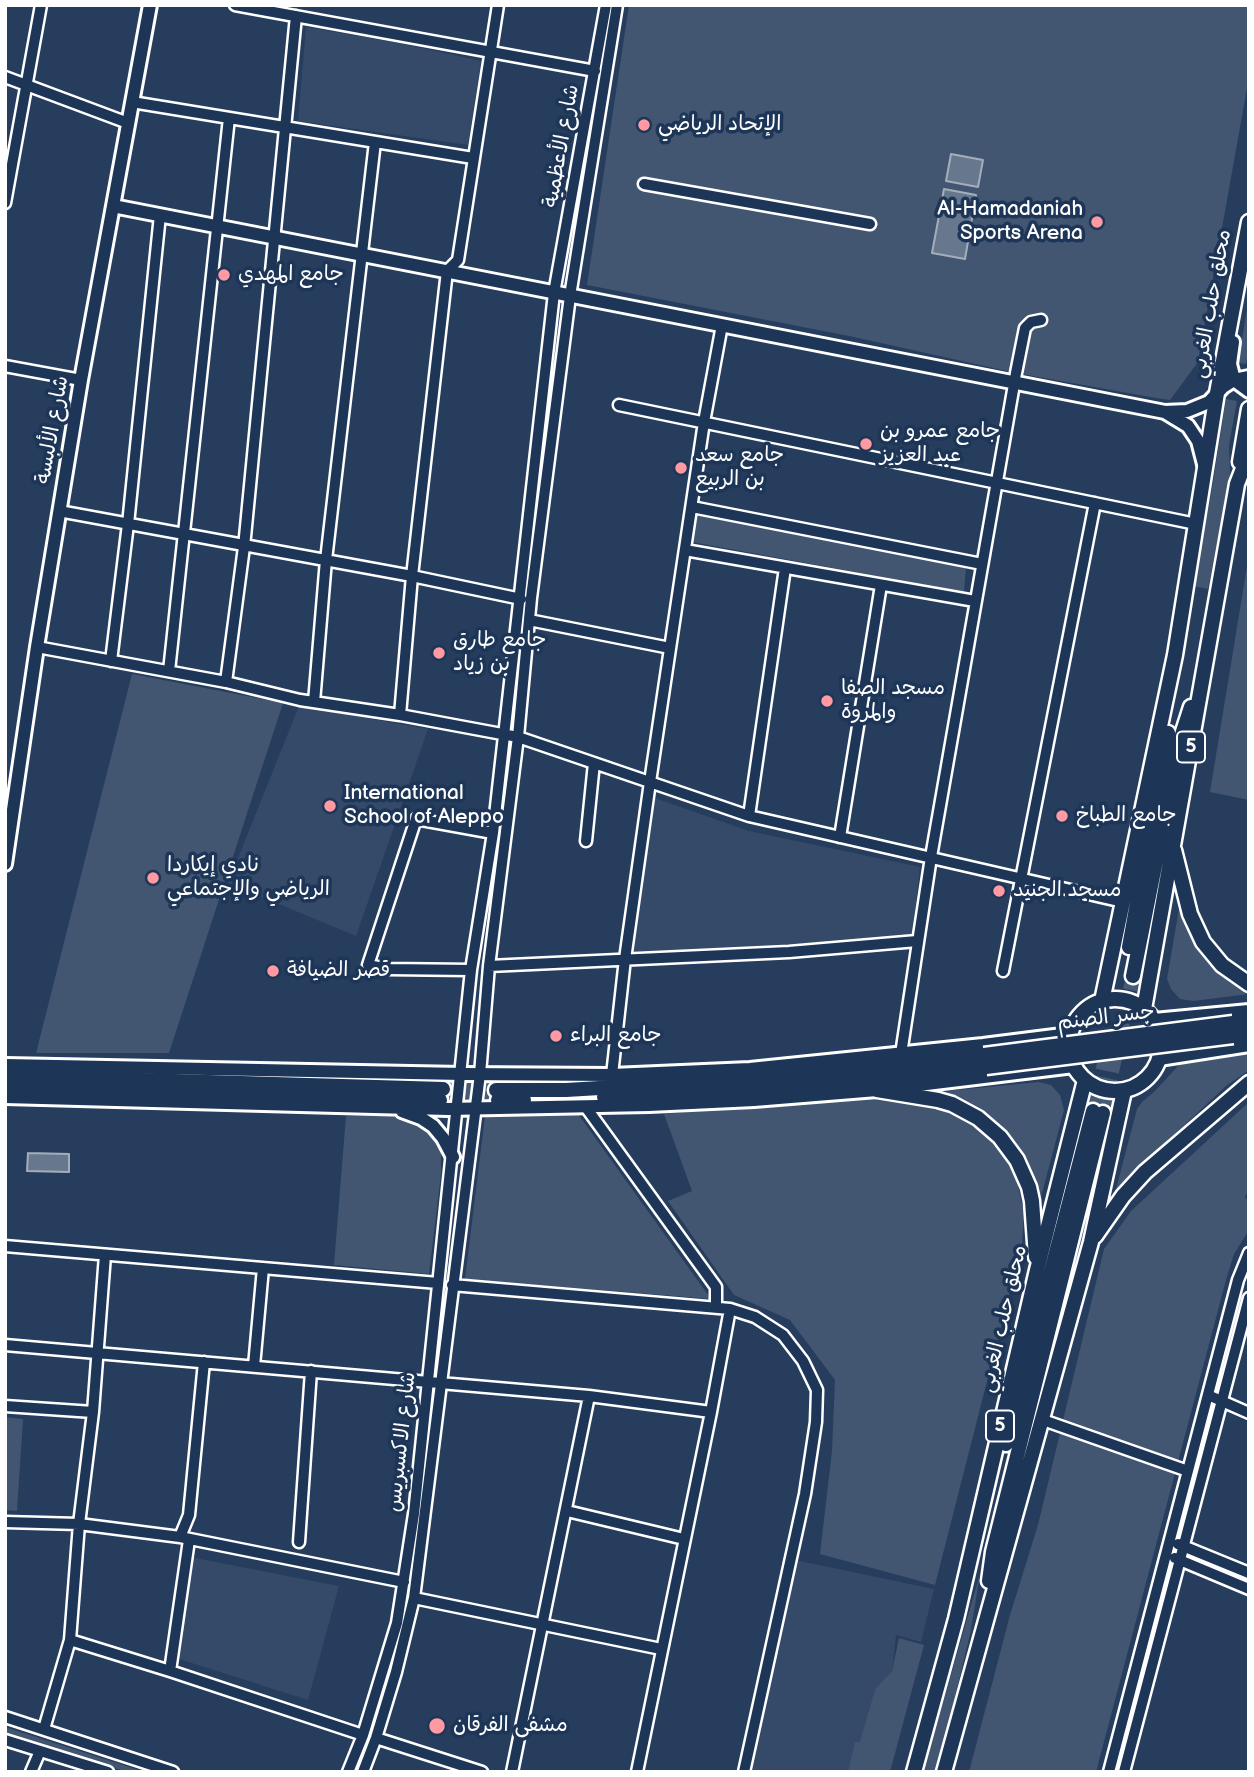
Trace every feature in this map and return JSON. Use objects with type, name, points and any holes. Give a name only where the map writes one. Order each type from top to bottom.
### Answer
[{"type":"highway","name":"محلق حلب الغربي","points":[[1217,393],[1249,222]]},
{"type":"highway","name":"5","points":[[1102,1001],[1175,655],[1217,393]]},
{"type":"highway","name":"5","points":[[1149,1015],[1173,847],[1249,409]]},
{"type":"highway","points":[[1237,484],[1249,453]]},
{"type":"highway","name":"5","points":[[1175,655],[1167,736],[1128,975],[1180,741],[1209,649]]},
{"type":"highway","points":[[1173,847],[1190,914],[1203,942],[1222,965],[1249,984]]},
{"type":"highway","points":[[1119,999],[1137,1004],[1149,1015],[1160,1032],[1161,1045],[1159,1059],[1146,1079],[1124,1091],[1103,1090],[1085,1080],[1069,1054],[1070,1034],[1075,1021],[1084,1011],[1102,1001],[1119,999]]},
{"type":"highway","points":[[1233,1029],[1249,1021]]},
{"type":"highway","points":[[1233,1029],[1249,1034]]},
{"type":"highway","name":"جسر الصنم","points":[[497,1095],[566,1090],[752,1085],[985,1061],[1233,1029]]},
{"type":"highway","points":[[5,1076],[441,1095],[5,1089]]},
{"type":"highway","name":"محلق حلب الغربي","points":[[914,1772],[956,1619],[1037,1270],[1085,1080]]},
{"type":"highway","points":[[1091,1242],[1123,1196],[1144,1172],[1249,1083]]},
{"type":"highway","points":[[877,1090],[952,1104],[978,1118],[1000,1137],[1017,1160],[1029,1187],[1037,1270]]},
{"type":"highway","name":"5","points":[[944,1772],[1091,1242],[1124,1091]]},
{"type":"highway","points":[[956,1619],[979,1547],[1098,1112],[993,1552],[983,1628]]},
{"type":"main road","name":"شارع الألبسة","points":[[5,864],[81,380],[150,5]]},
{"type":"main road","points":[[113,206],[1165,412],[1187,411],[1209,402],[1234,380],[1249,377]]},
{"type":"main road","points":[[1228,334],[1233,340],[1230,364],[1234,380],[1249,391]]},
{"type":"main road","points":[[1165,412],[1188,426],[1198,442],[1205,469]]},
{"type":"main road","points":[[1149,1015],[1249,1011]]},
{"type":"main road","points":[[5,1097],[458,1109],[585,1106],[752,1085],[901,1054],[1070,1034]]},
{"type":"main road","points":[[1159,1059],[1249,1045]]},
{"type":"main road","points":[[5,1065],[612,1075],[877,1090],[1074,1066]]},
{"type":"main road","points":[[384,1107],[414,1114],[427,1122],[443,1138],[453,1157]]},
{"type":"street","points":[[5,203],[41,5]]},
{"type":"street","points":[[236,5],[595,71]]},
{"type":"street","points":[[400,715],[412,576],[447,271],[458,260],[498,5]]},
{"type":"street","name":"شارع الأعظمية","points":[[504,734],[554,293],[606,5]]},
{"type":"street","points":[[363,1772],[376,1738],[414,1598],[480,1074],[489,966],[518,737],[529,620],[570,296],[617,5]]},
{"type":"street","points":[[226,682],[244,547],[296,16]]},
{"type":"street","points":[[5,77],[128,123]]},
{"type":"street","points":[[132,102],[473,158]]},
{"type":"street","points":[[169,671],[229,118]]},
{"type":"street","points":[[314,702],[326,560],[374,142]]},
{"type":"street","points":[[644,184],[870,224]]},
{"type":"street","points":[[111,661],[160,215]]},
{"type":"street","points":[[901,1054],[931,857],[1014,382],[1025,328],[1031,322],[1041,320]]},
{"type":"street","points":[[612,1075],[650,782],[704,422],[722,325]]},
{"type":"street","points":[[5,366],[81,380]]},
{"type":"street","points":[[619,405],[1196,524]]},
{"type":"street","points":[[1003,971],[1095,503]]},
{"type":"street","points":[[692,507],[982,564]]},
{"type":"street","points":[[59,511],[412,576],[521,599]]},
{"type":"street","points":[[685,550],[975,601]]},
{"type":"street","points":[[749,816],[785,568]]},
{"type":"street","points":[[840,837],[881,585]]},
{"type":"street","points":[[529,620],[670,648]]},
{"type":"street","points":[[37,647],[226,682],[314,702],[518,737],[749,816],[1124,902]]},
{"type":"street","name":"شارع الاكسبريس","points":[[348,1772],[386,1663],[404,1582],[414,1514],[471,970],[493,833],[504,734]]},
{"type":"street","points":[[586,841],[594,763]]},
{"type":"street","points":[[471,970],[388,969],[368,965],[416,819],[493,833]]},
{"type":"street","points":[[489,966],[789,952],[917,941]]},
{"type":"street","points":[[585,1106],[716,1287],[716,1307]]},
{"type":"street","points":[[5,1246],[439,1283]]},
{"type":"street","points":[[1109,1772],[1238,1280],[1249,1253]]},
{"type":"street","points":[[44,1729],[70,1640],[79,1524],[93,1412],[105,1255]]},
{"type":"street","points":[[254,1366],[263,1268]]},
{"type":"street","points":[[452,1285],[730,1308],[755,1317],[783,1335],[803,1360],[817,1390],[816,1422],[805,1494],[744,1772]]},
{"type":"street","points":[[1124,1772],[1249,1298]]},
{"type":"street","points":[[637,1772],[730,1308]]},
{"type":"street","points":[[5,1345],[589,1396],[711,1412]]},
{"type":"street","points":[[170,1671],[204,1362]]},
{"type":"street","points":[[299,1542],[311,1371]]},
{"type":"street","points":[[1208,1395],[1249,1413]]},
{"type":"street","points":[[512,1772],[589,1396]]},
{"type":"street","points":[[5,1406],[93,1412]]},
{"type":"street","points":[[1043,1420],[1188,1471]]},
{"type":"street","points":[[567,1511],[684,1539]]},
{"type":"street","points":[[5,1522],[79,1524],[184,1538],[404,1582]]},
{"type":"street","points":[[1170,1541],[1249,1573]]},
{"type":"street","points":[[1166,1555],[1249,1589]]},
{"type":"street","points":[[414,1598],[661,1649]]},
{"type":"street","points":[[70,1640],[363,1735]]},
{"type":"street","points":[[5,1717],[173,1772]]},
{"type":"street","points":[[376,1738],[482,1772]]},
{"type":"street","points":[[5,1740],[108,1772]]},
{"type":"street","points":[[31,1772],[40,1751]]},
{"type":"shaded area","points":[[629,5],[1249,5],[1249,77],[1198,362],[1170,400],[1016,373],[849,336],[587,285]]},
{"type":"shaded area","points":[[306,27],[481,61],[468,145],[298,121]]},
{"type":"shaded area","points":[[951,154],[983,160],[978,187],[946,181]]},
{"type":"shaded area","points":[[944,189],[976,195],[965,259],[932,253]]},
{"type":"shaded area","points":[[1249,297],[1249,351],[1246,364],[1238,363]]},
{"type":"shaded area","points":[[1226,399],[1237,401],[1229,445],[1230,475],[1208,589],[1193,586]]},
{"type":"shaded area","points":[[696,515],[966,567],[964,592],[692,542]]},
{"type":"shaded area","points":[[1249,554],[1249,800],[1210,792]]},
{"type":"shaded area","name":"نادي إيكاردا الرياضي والإجتماعي","points":[[132,674],[283,703],[169,1053],[36,1053]]},
{"type":"shaded area","name":"International School of Aleppo","points":[[299,706],[428,729],[356,936],[228,883]]},
{"type":"shaded area","points":[[652,797],[749,831],[920,867],[912,937],[789,949],[631,952]]},
{"type":"shaded area","points":[[1180,903],[1189,926],[1249,985],[1249,994],[1193,1001],[1180,999],[1171,989],[1167,979]]},
{"type":"shaded area","points":[[1249,1054],[1249,1070],[1226,1086],[1115,1193],[1137,1109],[1142,1102],[1179,1065]]},
{"type":"shaded area","points":[[1039,1082],[1051,1085],[1060,1095],[1064,1110],[1040,1201],[1028,1167],[1010,1135],[975,1106],[946,1091]]},
{"type":"shaded area","points":[[865,1096],[915,1099],[951,1109],[981,1128],[1002,1152],[1017,1181],[1024,1213],[1022,1244],[935,1585],[820,1554],[832,1451],[835,1380],[790,1320],[734,1295],[668,1201],[692,1191],[664,1114]]},
{"type":"shaded area","points":[[1249,1102],[1249,1188],[1245,1198],[1249,1200],[1249,1230],[1234,1254],[1226,1280],[1096,1772],[969,1772],[1010,1615],[1038,1525],[1104,1249],[1131,1211]]},
{"type":"shaded area","points":[[578,1114],[711,1299],[465,1279],[485,1116]]},
{"type":"shaded area","points":[[395,1115],[415,1119],[441,1149],[441,1174],[429,1274],[334,1265],[346,1116]]},
{"type":"shaded area","points":[[28,1153],[69,1154],[69,1172],[27,1171]]},
{"type":"shaded area","points":[[5,1417],[23,1419],[17,1511],[5,1510]]},
{"type":"shaded area","points":[[190,1557],[339,1586],[308,1700],[176,1658]]},
{"type":"shaded area","points":[[795,1560],[934,1589],[921,1642],[896,1635],[892,1671],[875,1689],[854,1772],[750,1772]]},
{"type":"shaded area","points":[[980,1574],[971,1630],[937,1772],[923,1772]]},
{"type":"shaded area","points":[[899,1638],[924,1645],[890,1772],[848,1772],[855,1742],[860,1742],[875,1689],[892,1671]]},
{"type":"shaded area","points":[[5,1727],[145,1772],[127,1772],[5,1733]]},
{"type":"tunnel","points":[[1103,1113],[1133,976]]},
{"type":"tunnel","points":[[1093,1111],[1107,1051]]},
{"type":"tunnel","points":[[443,1089],[496,1090]]},
{"type":"tunnel","points":[[440,1100],[498,1100]]},
{"type":"place","name":"الإتحاد الرياضي","points":[[644,125]]},
{"type":"place","name":"Al-Hamadaniah Sports Arena","points":[[1097,222]]},
{"type":"place","name":"جامع المهدي","points":[[224,275]]},
{"type":"place","name":"جامع عمرو بن عبد العزيز","points":[[866,444]]},
{"type":"place","name":"جامع سعد بن الربيع","points":[[681,468]]},
{"type":"place","name":"جامع طارق بن زياد","points":[[439,653]]},
{"type":"place","name":"مسجد الصفا والمروة","points":[[827,701]]},
{"type":"place","name":"International School of Aleppo","points":[[330,806]]},
{"type":"place","name":"جامع الطباخ","points":[[1062,816]]},
{"type":"place","name":"نادي إيكاردا الرياضي والإجتماعي","points":[[153,878]]},
{"type":"place","name":"مسجد الجنيد","points":[[999,891]]},
{"type":"place","name":"قصر الضيافة","points":[[273,971]]},
{"type":"place","name":"جامع البراء","points":[[556,1036]]},
{"type":"place","name":"مشفى الفرقان","points":[[437,1726]]}]
